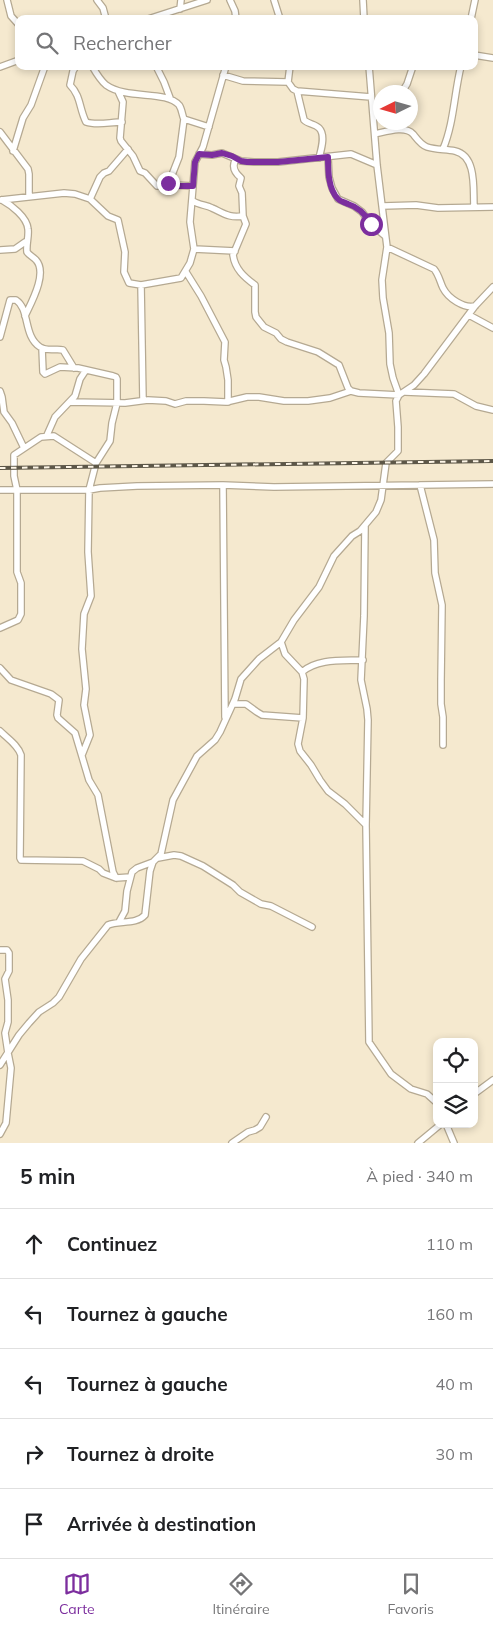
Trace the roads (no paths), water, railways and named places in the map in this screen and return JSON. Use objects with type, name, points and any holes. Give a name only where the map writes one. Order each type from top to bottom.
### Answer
[{"type":"street","points":[[7,0],[11,16],[15,20]]},
{"type":"street","points":[[97,0],[103,8],[105,15]]},
{"type":"street","points":[[180,9],[181,0]]},
{"type":"street","points":[[164,15],[207,0]]},
{"type":"street","points":[[230,0],[236,15]]},
{"type":"street","points":[[274,0],[279,15]]},
{"type":"street","points":[[363,0],[364,15]]},
{"type":"street","points":[[472,15],[476,0]]},
{"type":"street","points":[[478,56],[493,58]]},
{"type":"street","points":[[0,67],[15,61]]},
{"type":"street","points":[[13,151],[23,118],[31,105],[44,70]]},
{"type":"street","points":[[73,70],[70,85],[77,92],[86,122],[96,125],[107,122],[122,122]]},
{"type":"street","points":[[94,70],[105,85],[118,91],[136,95],[164,96],[170,98],[181,108],[184,119],[179,157],[168,183]]},
{"type":"street","points":[[158,70],[170,98]]},
{"type":"street","points":[[1,199],[70,193],[84,196],[90,199],[108,216],[118,220],[123,237],[124,272],[129,283],[141,285],[178,279],[186,272],[194,249],[190,222],[195,162],[203,146],[225,70]]},
{"type":"street","points":[[290,70],[288,82],[297,91],[371,97]]},
{"type":"street","points":[[369,70],[373,108]]},
{"type":"street","points":[[406,85],[412,70]]},
{"type":"street","points":[[443,149],[449,134],[460,70]]},
{"type":"street","points":[[223,75],[243,81],[288,82]]},
{"type":"street","points":[[118,91],[123,102],[120,138],[140,170],[157,186],[168,183],[180,186],[193,186]]},
{"type":"street","points":[[297,91],[304,120],[318,127],[321,131],[322,141],[319,158]]},
{"type":"street","points":[[184,119],[208,127]]},
{"type":"street","points":[[375,130],[387,247],[382,280],[383,298],[389,333],[390,364],[393,378],[402,393]]},
{"type":"street","points":[[375,134],[406,130],[412,132],[428,147],[457,151],[470,164],[474,206]]},
{"type":"street","points":[[0,132],[28,169],[29,197]]},
{"type":"street","points":[[203,146],[206,154]]},
{"type":"street","points":[[90,199],[100,177],[109,171],[128,149]]},
{"type":"street","points":[[199,154],[212,155],[222,153],[247,162],[353,155],[377,165]]},
{"type":"street","points":[[328,157],[329,177],[334,194],[338,199],[362,212],[371,224],[386,236]]},
{"type":"street","points":[[236,159],[234,169],[240,178],[239,186],[242,193],[243,216],[246,224],[233,255],[236,267],[254,285],[255,312],[259,321],[264,327],[276,332],[281,339],[318,352],[339,365],[351,391]]},
{"type":"street","points":[[1,199],[14,208],[26,224],[28,229],[27,252],[40,266],[37,287],[25,316]]},
{"type":"street","points":[[193,201],[200,205],[210,206],[223,215],[230,217],[243,216]]},
{"type":"street","points":[[383,206],[493,207]]},
{"type":"street","points":[[0,250],[15,249],[26,242]]},
{"type":"street","points":[[387,247],[434,269],[447,294],[465,307],[475,306]]},
{"type":"street","points":[[194,249],[235,251]]},
{"type":"street","points":[[186,272],[225,342],[224,360],[228,380],[228,402]]},
{"type":"street","points":[[141,285],[143,400]]},
{"type":"street","points":[[0,1064],[29,1023],[59,997],[84,954],[108,925],[142,919],[145,915],[148,879],[156,860],[161,854],[173,800],[197,756],[215,740],[226,721],[241,679],[259,660],[281,642],[294,620],[319,587],[334,556],[352,536],[365,526],[380,506],[386,463],[398,451],[396,401],[402,393],[414,385],[424,374],[475,306],[493,287]]},
{"type":"street","points":[[0,337],[10,300],[19,301],[32,340],[42,348],[63,350],[74,368]]},
{"type":"street","points":[[468,315],[493,328]]},
{"type":"street","points":[[42,348],[43,374],[52,372],[60,367],[74,368],[116,377],[118,386],[110,441],[96,463],[90,490],[88,552],[91,596],[84,614],[82,649],[86,689],[84,705],[90,735],[82,754]]},
{"type":"street","points":[[47,436],[53,420],[75,396],[80,379],[86,370]]},
{"type":"street","points":[[0,391],[4,412],[12,423],[24,448]]},
{"type":"street","points":[[70,402],[117,403],[165,400],[175,404],[204,400],[228,402],[247,397],[284,401],[312,400],[330,398],[351,391],[359,393],[454,394],[476,406],[493,410]]},
{"type":"street","points":[[0,628],[18,620],[21,614],[21,583],[17,572],[17,490],[14,476],[14,455],[41,437],[54,436],[96,463]]},
{"type":"street","points":[[0,490],[90,490],[100,488],[224,485],[274,487],[383,484],[493,484]]},
{"type":"street","points":[[224,485],[226,721]]},
{"type":"street","points":[[420,485],[434,540],[435,572],[442,605],[440,680],[444,744]]},
{"type":"street","points":[[365,526],[361,680],[367,709],[368,726],[366,825],[369,1042],[391,1074],[411,1088],[427,1094],[433,1099]]},
{"type":"street","points":[[281,642],[285,654],[302,672],[305,684],[303,718],[298,744],[300,751],[312,764],[320,780],[328,790],[366,825]]},
{"type":"street","points":[[296,667],[307,667],[328,661],[363,660]]},
{"type":"street","points":[[302,672],[307,667]]},
{"type":"street","points":[[0,668],[11,680],[58,698],[58,718],[75,733],[89,780],[98,795],[111,869],[116,878]]},
{"type":"street","points":[[233,704],[246,704],[262,715],[303,718]]},
{"type":"street","points":[[0,731],[17,747],[21,755],[20,858],[22,860],[83,861],[103,873],[116,878],[130,877]]},
{"type":"street","points":[[119,922],[125,911],[132,872],[136,868],[174,855],[181,856],[203,866],[261,904],[271,906],[312,927]]},
{"type":"street","points":[[0,950],[7,950],[9,954],[9,971],[4,979],[8,1000],[8,1022],[5,1033],[11,1068],[6,1123],[5,1128],[0,1134]]},
{"type":"street","points":[[478,1091],[493,1080]]},
{"type":"street","points":[[232,1143],[248,1132],[260,1127],[266,1117]]},
{"type":"street","points":[[418,1143],[436,1128]]},
{"type":"street","points":[[448,1128],[454,1143]]},
{"type":"railway","points":[[0,468],[493,461]]}]
